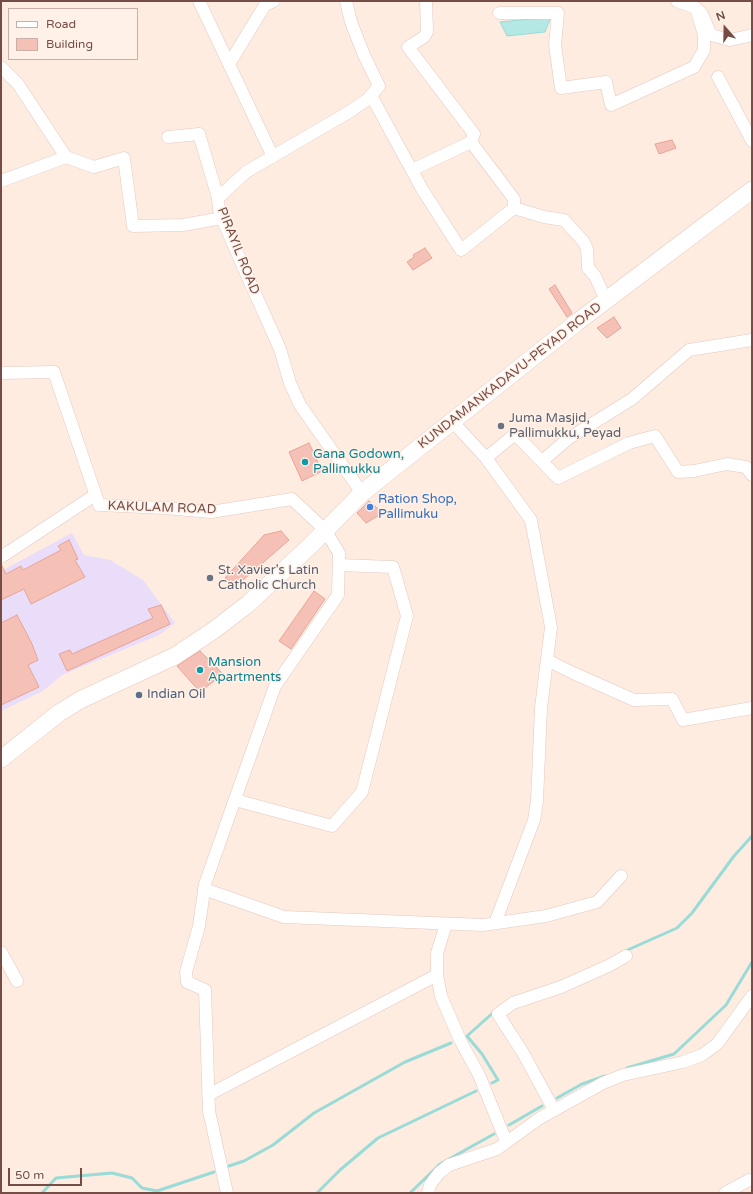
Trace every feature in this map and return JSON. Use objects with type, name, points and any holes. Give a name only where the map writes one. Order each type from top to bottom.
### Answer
[{"type":"main road","name":"KUNDAMANKADAVU-PEYAD ROAD","points":[[1,760],[59,713],[80,700],[174,656],[214,630],[248,604],[319,525],[362,493],[606,300],[752,190]]},
{"type":"street","points":[[199,1],[272,157]]},
{"type":"street","points":[[229,64],[265,5],[274,1]]},
{"type":"street","name":"PIRAYIL ROAD","points":[[346,1],[351,22],[364,55],[379,86],[368,99],[349,112],[246,172],[218,198],[222,218],[280,349],[290,383],[300,404],[362,493]]},
{"type":"street","points":[[412,170],[471,142],[474,134],[408,47],[424,37],[428,32],[426,1]]},
{"type":"street","points":[[677,1],[696,8],[702,14],[711,35],[730,40],[752,35]]},
{"type":"street","points":[[499,13],[558,13],[555,45],[560,88],[606,82],[610,105],[694,67],[704,50],[704,35],[696,8]]},
{"type":"street","points":[[1,67],[18,84],[66,158]]},
{"type":"street","points":[[718,77],[752,142]]},
{"type":"street","points":[[368,99],[373,99],[422,189],[461,250],[514,208]]},
{"type":"street","points":[[168,137],[199,134],[218,198]]},
{"type":"street","points":[[471,142],[514,199],[514,208]]},
{"type":"street","points":[[1,181],[66,158],[94,167],[124,158],[133,226],[182,225],[222,218]]},
{"type":"street","points":[[514,208],[544,217],[564,220],[584,242],[587,249],[588,268],[595,276],[606,300]]},
{"type":"street","points":[[542,462],[569,438],[632,399],[689,350],[752,340]]},
{"type":"street","name":"KAKULAM ROAD","points":[[1,373],[54,372],[99,505],[211,512],[292,499],[319,525]]},
{"type":"street","points":[[452,421],[486,458],[531,520],[551,627],[541,708],[537,801],[534,820],[495,923]]},
{"type":"street","points":[[486,458],[514,434],[558,478],[629,443],[655,436],[678,472],[694,471],[727,464],[746,467],[752,474]]},
{"type":"street","points":[[1,557],[95,495]]},
{"type":"street","points":[[227,1193],[208,1111],[205,990],[187,982],[186,972],[199,926],[205,884],[275,686],[338,595],[339,553],[319,525]]},
{"type":"street","points":[[235,800],[332,826],[362,792],[407,616],[393,567],[339,565]]},
{"type":"street","points":[[547,660],[634,700],[672,699],[683,720],[752,708]]},
{"type":"street","points":[[204,889],[284,917],[483,925],[546,916],[597,902],[621,876]]},
{"type":"street","points":[[446,924],[437,953],[437,975],[441,996],[460,1040],[479,1075],[506,1142]]},
{"type":"street","points":[[1,952],[17,981]]},
{"type":"street","points":[[554,1110],[526,1059],[498,1014],[513,1003],[561,987],[608,966],[626,956]]},
{"type":"street","points":[[208,1096],[437,975]]},
{"type":"street","points":[[428,1193],[430,1185],[439,1172],[449,1164],[497,1149],[540,1118],[603,1083],[622,1075],[683,1062],[702,1055],[717,1044],[752,996]]},
{"type":"street","points":[[725,1193],[749,1180]]},
{"type":"shaded area","points":[[72,533],[84,555],[110,560],[143,580],[175,623],[159,635],[62,675],[43,691],[1,711],[1,571]]},
{"type":"water","points":[[551,17],[545,32],[507,36],[500,22]]},
{"type":"building","points":[[672,140],[676,148],[659,154],[655,144]]},
{"type":"building","points":[[425,248],[432,258],[413,270],[407,262],[414,257],[413,255]]},
{"type":"building","points":[[555,285],[572,313],[567,317],[549,289]]},
{"type":"building","points":[[614,317],[621,328],[607,338],[597,328]]},
{"type":"building","name":"Gana Godown, Pallimukku","points":[[309,443],[322,471],[302,481],[289,452]]},
{"type":"building","name":"Ration Shop, Pallimuku","points":[[369,501],[383,513],[366,523],[357,513]]},
{"type":"building","points":[[281,531],[289,540],[235,587],[225,578],[264,535]]},
{"type":"building","points":[[69,540],[78,559],[75,560],[85,577],[31,604],[24,589],[1,600],[1,564],[6,574],[21,566],[23,570],[61,550],[58,546]]},
{"type":"building","points":[[314,591],[325,599],[291,649],[279,641]]},
{"type":"building","points":[[161,605],[170,624],[67,671],[59,654],[70,650],[72,654],[153,618],[148,609]]},
{"type":"building","points":[[17,615],[32,644],[38,660],[28,665],[39,687],[1,705],[1,623]]},
{"type":"building","name":"Mansion Apartments","points":[[200,651],[223,674],[200,692],[177,666]]},
{"type":"waterway","points":[[623,952],[677,928],[692,913],[734,856],[752,836]]},
{"type":"waterway","points":[[627,1068],[674,1054],[726,1005],[752,962]]},
{"type":"waterway","points":[[492,1083],[498,1080],[482,1054],[467,1036],[495,1011]]},
{"type":"waterway","points":[[229,1166],[244,1161],[273,1145],[314,1113],[405,1062],[451,1043]]},
{"type":"waterway","points":[[557,1098],[582,1084],[605,1076]]},
{"type":"waterway","points":[[317,1193],[340,1170],[378,1138],[476,1091]]},
{"type":"waterway","points":[[509,1125],[542,1106]]},
{"type":"waterway","points":[[410,1193],[440,1164],[494,1134]]},
{"type":"waterway","points":[[42,1193],[56,1178],[112,1173],[132,1178],[142,1188],[157,1191],[214,1172]]},
{"type":"place","name":"Juma Masjid, Pallimukku, Peyad","points":[[501,426]]},
{"type":"place","name":"Gana Godown, Pallimukku","points":[[305,462]]},
{"type":"place","name":"Ration Shop, Pallimuku","points":[[370,507]]},
{"type":"place","name":"St. Xavier's Latin Catholic Church","points":[[210,578]]},
{"type":"place","name":"Mansion Apartments","points":[[200,670]]},
{"type":"place","name":"Indian Oil","points":[[139,695]]}]
